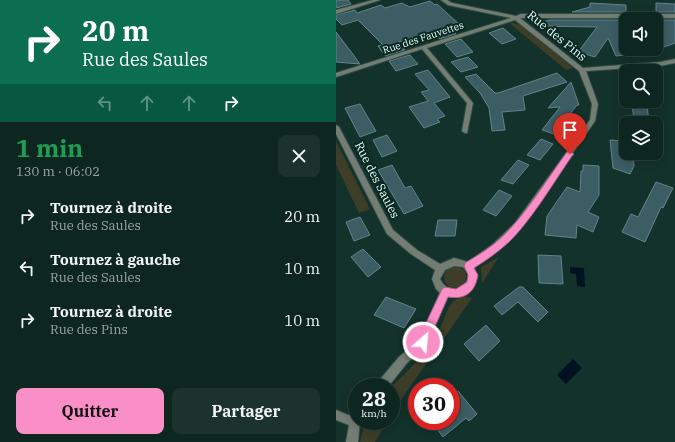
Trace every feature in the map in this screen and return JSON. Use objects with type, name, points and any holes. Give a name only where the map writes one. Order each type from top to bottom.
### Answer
[{"type":"street","points":[[336,12],[378,0]]},
{"type":"street","name":"Rue des Pins","points":[[443,0],[450,4],[515,17],[582,70],[595,104],[593,120],[518,226],[506,239],[490,252],[468,266]]},
{"type":"street","points":[[515,17],[529,14],[675,16]]},
{"type":"street","name":"Rue des Fauvettes","points":[[336,75],[515,17]]},
{"type":"street","points":[[423,47],[470,103],[469,119],[465,131]]},
{"type":"street","points":[[582,70],[660,64],[675,61]]},
{"type":"street","name":"Rue des Saules","points":[[336,127],[390,232],[414,252],[440,269]]},
{"type":"street","points":[[454,262],[468,266],[474,275],[473,280],[467,289],[456,294],[445,292],[438,284],[436,279],[440,269],[454,262]]},
{"type":"street","points":[[388,378],[403,360],[423,342],[445,292]]},
{"type":"street","points":[[336,415],[348,420]]},
{"type":"street","points":[[352,442],[354,430]]},
{"type":"green space","points":[[508,22],[522,25],[573,68],[566,70]]},
{"type":"green space","points":[[442,33],[446,36],[390,54],[387,51]]},
{"type":"green space","points":[[336,141],[370,209],[359,213],[336,165]]},
{"type":"green space","points":[[499,257],[482,283],[481,267]]},
{"type":"green space","points":[[455,266],[463,269],[466,277],[463,285],[455,288],[447,285],[444,277],[447,269]]},
{"type":"green space","points":[[462,296],[472,298],[416,378],[408,378],[408,390],[400,401],[400,378],[427,348],[443,322],[450,306]]},
{"type":"green space","points":[[363,430],[382,430],[375,442],[360,442]]},
{"type":"water","points":[[570,267],[584,268],[585,287],[577,286],[576,274],[570,273]]},
{"type":"water","points":[[573,359],[582,368],[566,384],[557,375]]},
{"type":"building","points":[[336,0],[348,0],[351,4],[336,8]]},
{"type":"building","points":[[430,1],[435,5],[437,4],[460,25],[451,28],[456,34],[440,39],[433,32],[399,42],[405,50],[385,56],[378,46],[383,45],[358,20],[342,25],[336,19],[336,15],[355,10],[357,13],[381,5],[385,8],[402,3],[410,7]]},
{"type":"building","points":[[590,3],[626,5],[626,12],[572,12],[590,7]]},
{"type":"building","points":[[656,3],[675,4],[675,12],[656,12]]},
{"type":"building","points":[[549,20],[619,20],[619,56],[616,56],[608,38],[595,57],[578,52],[597,27],[536,26],[536,24]]},
{"type":"building","points":[[663,20],[675,20],[675,43],[663,47]]},
{"type":"building","points":[[503,28],[516,39],[502,44],[489,33]]},
{"type":"building","points":[[336,32],[352,53],[360,64],[336,62]]},
{"type":"building","points":[[461,39],[473,52],[457,57],[445,44]]},
{"type":"building","points":[[410,55],[418,64],[396,71],[389,61]]},
{"type":"building","points":[[468,57],[478,67],[461,72],[451,62]]},
{"type":"building","points":[[428,70],[450,97],[434,103],[445,116],[437,119],[440,122],[424,128],[409,107],[428,101],[421,92],[429,90],[415,74]]},
{"type":"building","points":[[557,73],[567,82],[523,96],[525,110],[502,112],[505,130],[492,131],[489,108],[480,93],[465,77],[476,74],[495,93],[498,93]]},
{"type":"building","points":[[571,82],[579,105],[577,105],[554,134],[542,130],[560,107],[548,108]]},
{"type":"building","points":[[360,104],[376,131],[360,137],[345,108]]},
{"type":"building","points":[[632,108],[647,108],[648,116],[633,116]]},
{"type":"building","points":[[387,135],[397,151],[382,157],[373,140]]},
{"type":"building","points":[[541,139],[553,144],[540,160],[527,155]]},
{"type":"building","points":[[610,140],[619,141],[619,160],[634,160],[634,166],[630,174],[613,168]]},
{"type":"building","points":[[518,160],[529,165],[513,184],[501,180]]},
{"type":"building","points":[[392,165],[405,188],[411,186],[423,206],[404,214],[378,170]]},
{"type":"building","points":[[583,165],[599,166],[599,195],[588,212],[599,217],[593,232],[577,225],[576,238],[545,235],[547,216],[567,187],[580,192],[581,171],[583,171]]},
{"type":"building","points":[[656,182],[673,188],[663,208],[661,207],[645,242],[622,232],[631,214],[638,217]]},
{"type":"building","points":[[499,190],[512,196],[496,216],[483,210]]},
{"type":"building","points":[[360,217],[370,235],[354,241],[346,222]]},
{"type":"building","points":[[438,220],[457,220],[455,236],[435,236]]},
{"type":"building","points":[[363,249],[381,267],[368,277],[351,257]]},
{"type":"building","points":[[538,255],[561,256],[563,284],[539,283]]},
{"type":"building","points":[[519,287],[523,287],[548,312],[538,322],[518,302],[502,315],[494,306]]},
{"type":"building","points":[[386,297],[416,309],[404,328],[374,315]]},
{"type":"building","points":[[486,325],[500,341],[479,361],[464,344]]},
{"type":"building","points":[[460,393],[477,414],[469,421],[466,418],[460,423]]},
{"type":"building","points":[[438,430],[451,430],[443,437]]},
{"type":"route","points":[[423,342],[445,292],[456,294],[462,292],[471,285],[474,275],[468,266],[490,252],[506,239],[518,226],[570,154]]}]
